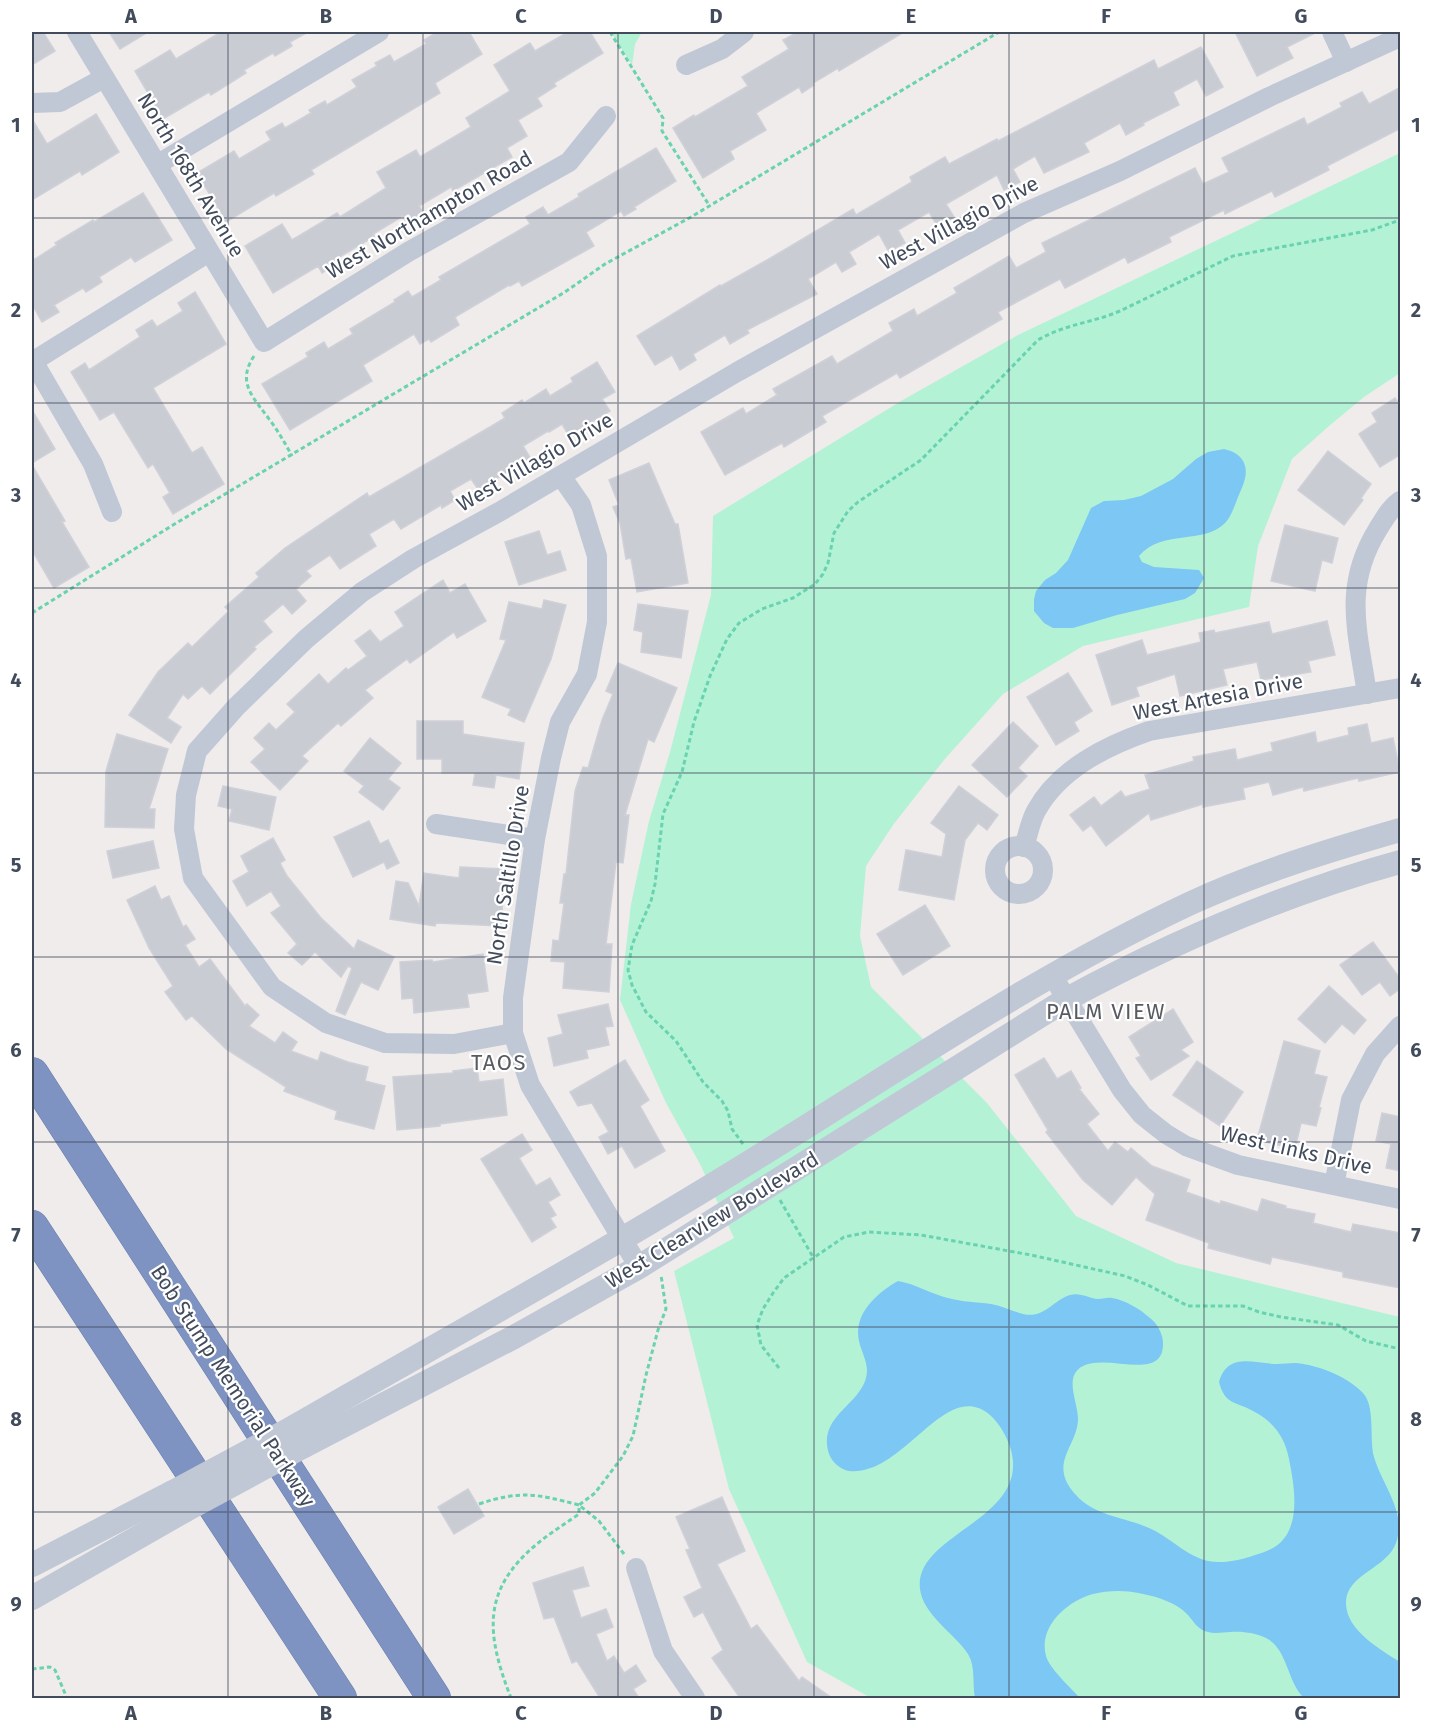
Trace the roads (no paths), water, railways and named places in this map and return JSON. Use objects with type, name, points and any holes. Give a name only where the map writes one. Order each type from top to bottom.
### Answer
[{"type":"highway","name":"Bob Stump Memorial Parkway","points":[[32,1074],[434,1698]]},
{"type":"highway","points":[[32,1227],[340,1698]]},
{"type":"street","name":"North 168th Avenue","points":[[78,32],[264,342]]},
{"type":"street","points":[[158,164],[379,32]]},
{"type":"street","points":[[686,65],[722,49],[744,32]]},
{"type":"street","points":[[1332,32],[1346,62]]},
{"type":"street","name":"West Villagio Drive","points":[[513,1033],[454,1044],[385,1043],[326,1023],[272,987],[193,878],[184,829],[186,795],[197,751],[236,707],[306,639],[362,592],[412,559],[561,476],[737,372],[1024,213],[1120,171],[1269,97],[1401,38]]},
{"type":"street","points":[[32,103],[60,102],[104,78]]},
{"type":"street","name":"West Northampton Road","points":[[264,342],[408,252],[569,162],[606,116]]},
{"type":"street","points":[[112,512],[93,464],[32,362],[208,252]]},
{"type":"street","name":"North Saltillo Drive","points":[[561,476],[581,505],[597,556],[597,622],[587,674],[560,722],[535,839],[513,998],[513,1033],[530,1085],[639,1267]]},
{"type":"street","points":[[1367,694],[1354,605],[1358,576],[1369,543],[1392,507],[1401,501]]},
{"type":"street","name":"West Artesia Drive","points":[[1024,847],[1035,813],[1056,784],[1096,754],[1123,740],[1149,731],[1401,688]]},
{"type":"street","points":[[436,824],[535,839]]},
{"type":"street","name":"West Clearview Boulevard","points":[[32,1565],[179,1501],[298,1437],[754,1160],[876,1082],[1052,975],[1162,917],[1234,885],[1343,846],[1401,830]]},
{"type":"street","name":"West Clearview Boulevard","points":[[298,1437],[514,1337],[639,1267],[1067,999],[1119,971],[1214,926],[1321,886],[1401,862]]},
{"type":"street","name":"West Links Drive","points":[[1052,975],[1122,1090],[1142,1115],[1166,1134],[1186,1146],[1238,1165],[1401,1199]]},
{"type":"street","points":[[1334,1185],[1351,1100],[1375,1054],[1401,1026]]},
{"type":"street","name":"West Clearview Boulevard","points":[[32,1598],[179,1501]]},
{"type":"street","points":[[632,1565],[663,1651],[695,1698]]},
{"type":"water","points":[[1224,449],[1240,457],[1246,470],[1243,486],[1233,511],[1225,523],[1206,534],[1159,543],[1148,548],[1139,556],[1142,562],[1154,567],[1199,570],[1204,578],[1195,593],[1185,599],[1073,628],[1053,628],[1044,623],[1034,611],[1036,591],[1068,560],[1091,508],[1104,501],[1141,496],[1173,479],[1208,452]]},
{"type":"water","points":[[898,1281],[948,1298],[991,1304],[1030,1315],[1042,1312],[1074,1294],[1098,1299],[1112,1298],[1132,1305],[1153,1320],[1163,1340],[1161,1355],[1154,1362],[1133,1365],[1094,1363],[1077,1370],[1073,1390],[1078,1419],[1064,1460],[1065,1477],[1068,1485],[1083,1502],[1101,1512],[1149,1528],[1192,1555],[1208,1561],[1238,1560],[1272,1548],[1287,1534],[1294,1514],[1293,1480],[1287,1451],[1281,1437],[1277,1430],[1260,1415],[1224,1395],[1219,1382],[1223,1372],[1229,1366],[1243,1361],[1296,1363],[1331,1372],[1355,1386],[1362,1392],[1369,1405],[1374,1457],[1396,1510],[1399,1532],[1391,1552],[1352,1585],[1347,1594],[1346,1604],[1352,1623],[1358,1631],[1400,1662],[1400,1698],[1304,1698],[1298,1691],[1279,1650],[1266,1638],[1244,1632],[1205,1631],[1196,1625],[1184,1611],[1167,1601],[1137,1593],[1118,1591],[1083,1597],[1057,1617],[1050,1625],[1046,1635],[1048,1661],[1080,1698],[975,1698],[973,1670],[968,1654],[933,1616],[922,1598],[920,1589],[923,1570],[934,1554],[989,1510],[1004,1494],[1012,1474],[1011,1450],[1003,1431],[990,1415],[973,1407],[957,1409],[940,1418],[888,1459],[869,1469],[849,1471],[843,1469],[832,1460],[829,1454],[827,1440],[829,1429],[865,1382],[867,1367],[858,1331],[863,1313],[875,1298]]},
{"type":"district","name":"PALM VIEW","points":[[1106,1011]]},
{"type":"district","name":"TAOS","points":[[499,1062]]}]
